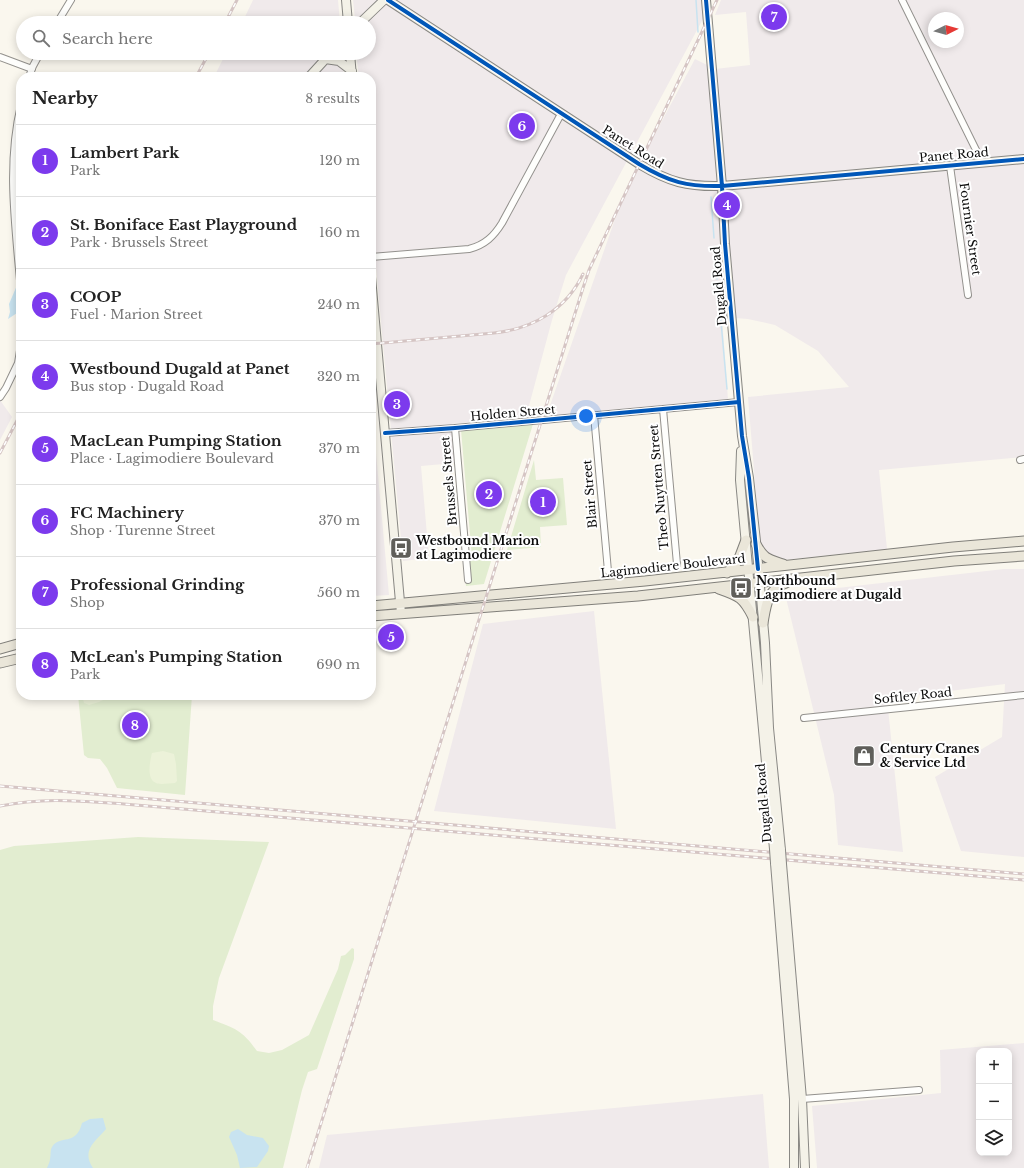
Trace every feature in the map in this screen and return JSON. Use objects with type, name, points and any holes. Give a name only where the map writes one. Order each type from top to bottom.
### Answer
[{"type":"main road","points":[[346,0],[347,16]]},
{"type":"main road","points":[[367,16],[384,0]]},
{"type":"main road","name":"Panet Road","points":[[388,0],[658,176],[680,183],[703,186],[722,186],[1024,159]]},
{"type":"main road","name":"Dugald Road","points":[[706,0],[742,436],[749,478],[760,583],[794,1099],[794,1168]]},
{"type":"main road","points":[[314,72],[324,60]]},
{"type":"main road","points":[[337,60],[350,72]]},
{"type":"main road","points":[[351,60],[352,72]]},
{"type":"main road","points":[[376,333],[401,614]]},
{"type":"main road","name":"Dugald Road","points":[[742,436],[740,480],[752,617],[777,850]]},
{"type":"main road","points":[[728,572],[738,561],[746,540]]},
{"type":"main road","name":"Lagimodiere Boulevard","points":[[376,605],[728,572],[953,547],[1024,541]]},
{"type":"main road","points":[[756,544],[761,553],[770,560],[788,566]]},
{"type":"main road","points":[[376,616],[552,604],[716,588],[954,561],[1024,556]]},
{"type":"main road","points":[[763,623],[767,603],[772,591],[782,584],[797,579]]},
{"type":"main road","points":[[716,588],[734,594],[742,600],[748,607],[752,617]]},
{"type":"main road","points":[[0,649],[16,644]]},
{"type":"main road","points":[[0,664],[16,659]]},
{"type":"main road","name":"Dugald Road","points":[[778,864],[802,1099],[805,1168]]},
{"type":"street","points":[[61,16],[71,0]]},
{"type":"street","points":[[902,0],[982,162]]},
{"type":"street","points":[[0,58],[32,70],[37,60]]},
{"type":"street","points":[[376,257],[464,250],[474,248],[488,240],[496,233],[502,223],[561,114]]},
{"type":"street","points":[[16,125],[13,183],[16,224]]},
{"type":"street","name":"Fournier Street","points":[[950,166],[968,295]]},
{"type":"street","points":[[0,397],[16,367]]},
{"type":"street","name":"Holden Street","points":[[385,433],[739,402]]},
{"type":"street","name":"Theo Nuytten Street","points":[[663,409],[677,564]]},
{"type":"street","name":"Blair Street","points":[[594,415],[608,571]]},
{"type":"street","name":"Brussels Street","points":[[455,428],[468,580]]},
{"type":"street","name":"Softley Road","points":[[804,718],[1024,695]]},
{"type":"street","points":[[802,1099],[919,1090]]},
{"type":"shaded area","points":[[253,0],[338,0],[339,16],[245,16]]},
{"type":"shaded area","points":[[353,0],[703,0],[704,17],[566,275],[552,320],[526,417],[451,424],[455,463],[421,466],[429,558],[403,561],[376,267],[376,72],[358,72],[357,60],[376,60],[376,16],[355,16]]},
{"type":"shaded area","points":[[721,0],[1024,0],[1024,457],[879,470],[887,549],[783,560],[767,556],[760,543],[748,397],[849,387],[818,351],[775,325],[748,319],[722,317],[728,400],[546,417],[621,202],[639,164],[695,59],[715,69],[750,65],[746,12],[715,15]]},
{"type":"shaded area","points":[[222,60],[343,60],[344,72],[216,72]]},
{"type":"shaded area","points":[[0,400],[12,417],[0,440]]},
{"type":"shaded area","points":[[376,453],[389,595],[376,596]]},
{"type":"shaded area","points":[[1004,569],[1024,569],[1024,857],[961,851],[935,777],[1002,737],[1005,684],[887,699],[903,852],[838,845],[834,795],[785,594]]},
{"type":"shaded area","points":[[594,611],[616,829],[434,811],[483,624]]},
{"type":"shaded area","points":[[1024,1043],[1024,1168],[817,1168],[812,1106],[941,1093],[940,1050]]},
{"type":"shaded area","points":[[763,1094],[769,1168],[319,1168],[327,1135]]},
{"type":"green space","points":[[533,424],[484,584],[466,586],[463,558],[472,557],[461,430]]},
{"type":"green space","points":[[534,460],[536,480],[563,478],[567,525],[540,527],[541,547],[507,550]]},
{"type":"green space","points":[[78,700],[192,700],[185,795],[117,788],[107,768],[100,759],[88,758],[84,755]]},
{"type":"green space","points":[[83,700],[103,700],[89,705],[84,703]]},
{"type":"green space","points":[[163,751],[174,754],[177,781],[175,783],[158,784],[151,778],[150,760],[152,753]]},
{"type":"green space","points":[[138,837],[269,842],[219,978],[213,1006],[213,1020],[243,1034],[257,1051],[269,1053],[282,1050],[309,1035],[338,969],[341,956],[345,955],[352,948],[354,949],[354,959],[317,1069],[308,1072],[302,1090],[283,1168],[0,1168],[0,850],[14,846]]},
{"type":"water","points":[[16,288],[16,314],[8,319],[10,312],[9,304]]},
{"type":"water","points":[[103,1118],[106,1129],[94,1142],[88,1156],[93,1168],[47,1168],[50,1161],[51,1148],[55,1143],[72,1138],[76,1135],[82,1123],[90,1119]]},
{"type":"water","points":[[238,1129],[247,1135],[263,1138],[269,1146],[268,1151],[257,1167],[240,1168],[237,1155],[229,1137],[231,1132]]},
{"type":"waterway","points":[[696,0],[698,32]]},
{"type":"waterway","points":[[711,197],[714,238]]},
{"type":"waterway","points":[[715,247],[717,279]]},
{"type":"waterway","points":[[718,288],[727,389]]},
{"type":"railway","points":[[229,16],[237,0]]},
{"type":"railway","points":[[307,1168],[589,270],[717,0]]},
{"type":"railway","points":[[199,72],[205,60]]},
{"type":"railway","points":[[376,344],[494,333],[522,327],[546,316],[557,307],[576,287],[583,274]]},
{"type":"railway","points":[[0,453],[16,423]]},
{"type":"railway","points":[[0,786],[1024,874]]},
{"type":"railway","points":[[0,806],[32,801],[77,801],[124,804],[1024,880]]},
{"type":"cycle path","points":[[388,0],[639,164],[660,175],[679,182],[698,186],[722,186],[1024,159]]},
{"type":"cycle path","points":[[706,0],[742,436],[749,478],[758,569]]},
{"type":"cycle path","points":[[385,433],[739,402]]},
{"type":"place","name":"Professional Grinding","points":[[774,17]]},
{"type":"place","name":"FC Machinery","points":[[522,126]]},
{"type":"place","name":"Westbound Dugald at Panet","points":[[727,205]]},
{"type":"place","name":"COOP","points":[[397,404]]},
{"type":"place","name":"St. Boniface East Playground","points":[[489,494]]},
{"type":"place","name":"Lambert Park","points":[[543,502]]},
{"type":"place","name":"Westbound Marion at Lagimodiere","points":[[401,548]]},
{"type":"place","name":"Northbound Lagimodiere at Dugald","points":[[741,588]]},
{"type":"place","name":"MacLean Pumping Station","points":[[391,637]]},
{"type":"place","name":"McLean's Pumping Station","points":[[135,725]]},
{"type":"place","name":"Century Cranes & Service Ltd","points":[[864,756]]}]
